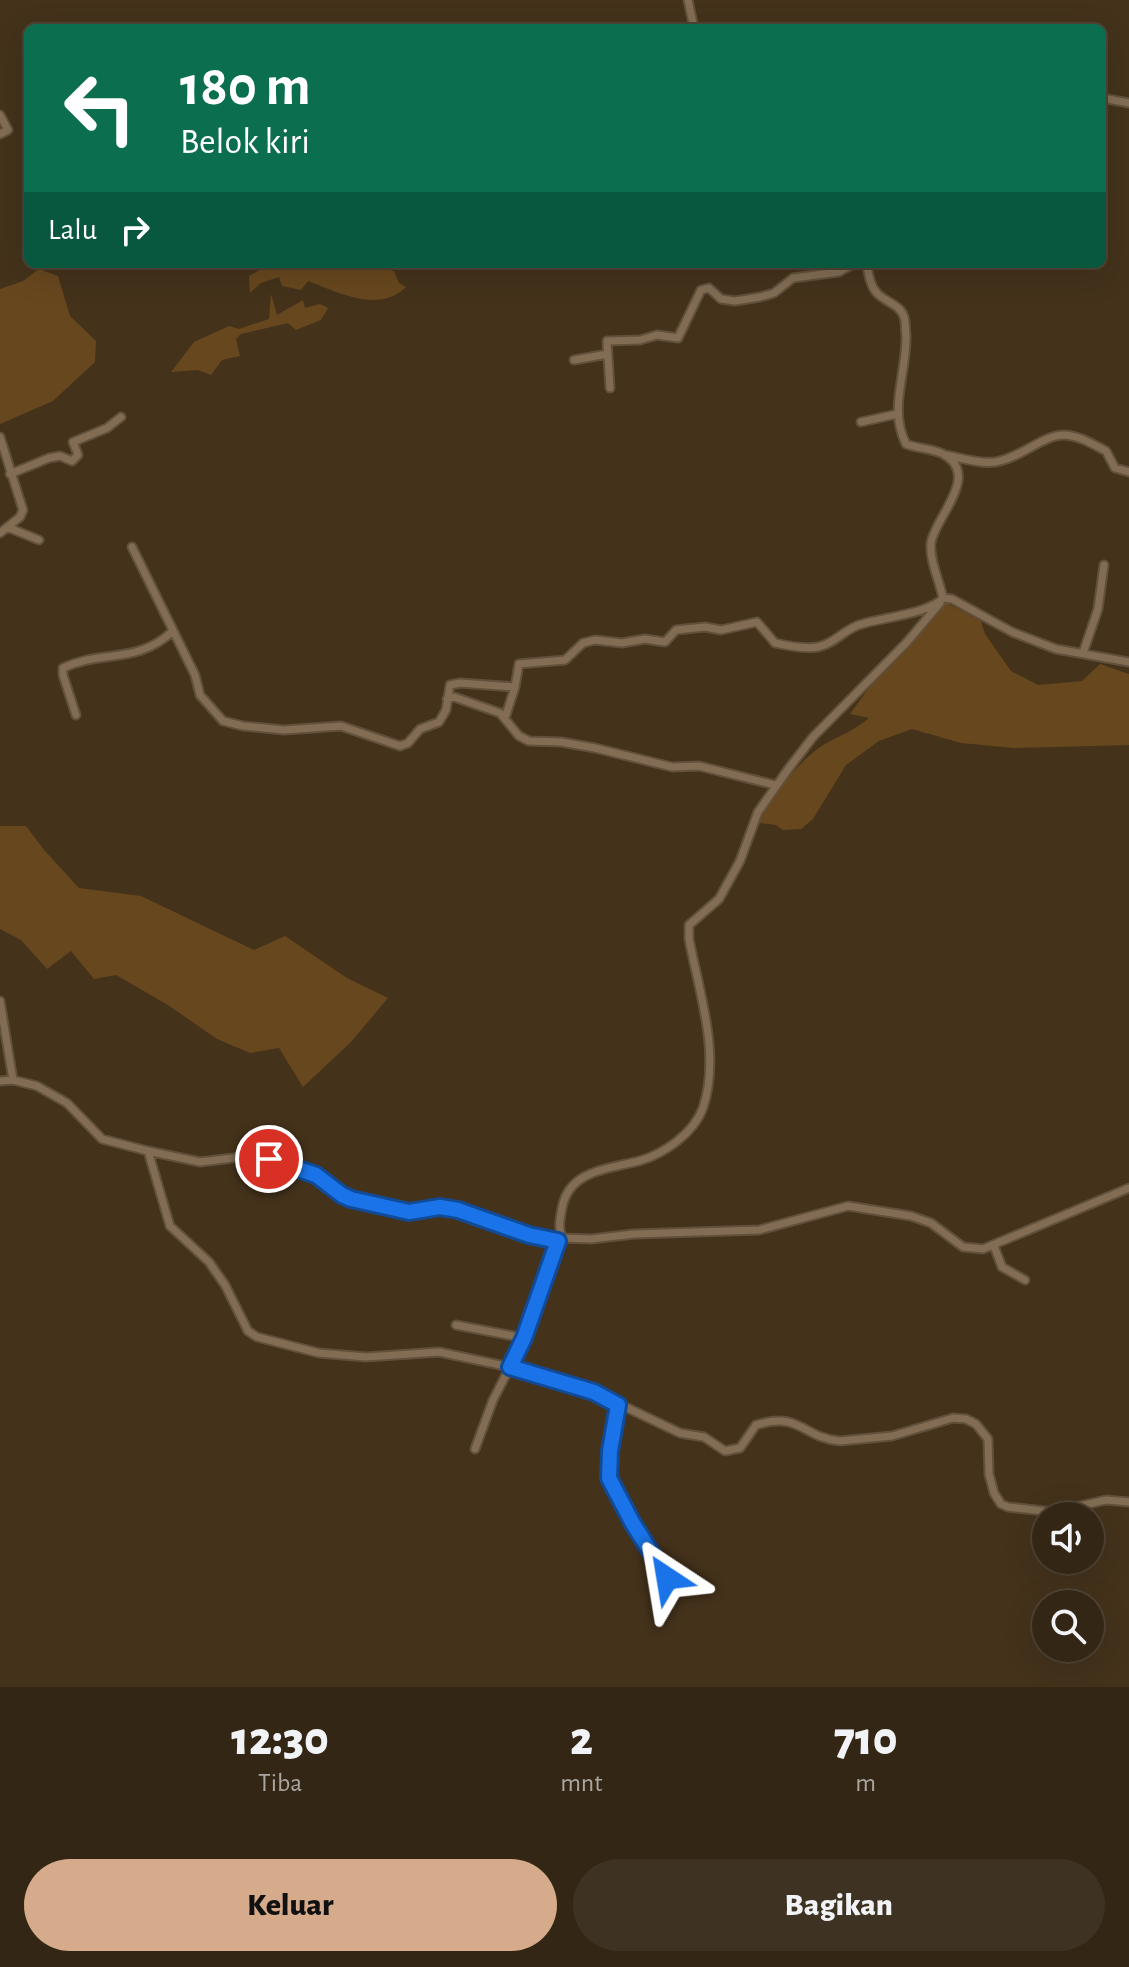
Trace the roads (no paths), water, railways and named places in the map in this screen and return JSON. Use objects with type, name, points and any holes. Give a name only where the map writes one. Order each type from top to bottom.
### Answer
[{"type":"street","points":[[688,0],[693,24]]},
{"type":"street","points":[[1106,99],[1129,103]]},
{"type":"street","points":[[0,115],[8,127],[7,132],[0,134]]},
{"type":"street","points":[[610,388],[606,344],[609,340],[637,340],[657,335],[679,338],[703,289],[710,289],[719,299],[735,301],[774,293],[782,284],[797,276],[838,272],[846,268]]},
{"type":"street","points":[[868,268],[876,293],[899,308],[904,315],[905,361],[897,414],[906,444],[975,462],[993,462],[1026,452],[1055,436],[1066,435],[1106,451],[1115,468],[1129,472]]},
{"type":"street","points":[[574,360],[608,354]]},
{"type":"street","points":[[861,422],[897,414]]},
{"type":"street","points":[[10,474],[55,456],[72,461],[78,455],[73,442],[107,428],[121,417]]},
{"type":"street","points":[[0,437],[23,514],[3,530]]},
{"type":"street","points":[[942,601],[931,550],[935,529],[947,513],[956,491],[958,475],[945,455]]},
{"type":"street","points":[[3,530],[39,540]]},
{"type":"street","points":[[132,547],[197,680],[200,695],[223,721],[284,730],[341,726],[400,746],[408,743],[420,729],[437,723],[446,710],[448,688],[453,683],[515,687]]},
{"type":"street","points":[[1083,653],[1098,609],[1104,565]]},
{"type":"street","points":[[505,718],[519,664],[565,660],[583,643],[595,640],[619,643],[642,639],[665,642],[676,630],[705,627],[721,630],[757,622],[775,643],[815,648],[856,626],[952,599],[1012,632],[1056,649],[1129,662]]},
{"type":"street","points":[[475,1449],[493,1400],[524,1338],[560,1240],[563,1203],[573,1184],[607,1166],[642,1160],[656,1153],[681,1138],[693,1126],[702,1109],[709,1061],[689,925],[719,899],[740,861],[758,812],[775,785],[813,737],[907,642],[942,601]]},
{"type":"street","points":[[76,715],[63,668],[92,659],[121,657],[145,650],[173,631]]},
{"type":"street","points":[[446,710],[447,698],[454,697],[498,711],[519,736],[529,741],[595,748],[675,767],[699,766],[775,785]]},
{"type":"street","points":[[0,1001],[13,1080]]},
{"type":"street","points":[[0,1081],[13,1080],[37,1086],[67,1103],[102,1139],[200,1162],[258,1155],[316,1175],[351,1199],[409,1212],[440,1207],[458,1210],[529,1235],[560,1240],[759,1230],[848,1206],[911,1216],[931,1223],[968,1249],[983,1249],[1129,1188]]},
{"type":"street","points":[[148,1151],[170,1226],[209,1262],[225,1285],[248,1331],[257,1337],[319,1353],[366,1357],[439,1352],[510,1367],[594,1392],[682,1433],[704,1437],[725,1451],[743,1446],[756,1425],[778,1420],[788,1420],[831,1440],[840,1441],[892,1436],[953,1418],[966,1419],[976,1424],[988,1439],[989,1474],[994,1493],[1001,1504],[1053,1512],[1106,1500],[1129,1502]]},
{"type":"street","points":[[994,1246],[1002,1267],[1025,1280]]},
{"type":"street","points":[[456,1325],[524,1338]]},
{"type":"street","points":[[618,1405],[609,1478],[665,1574],[668,1587],[661,1606]]}]
